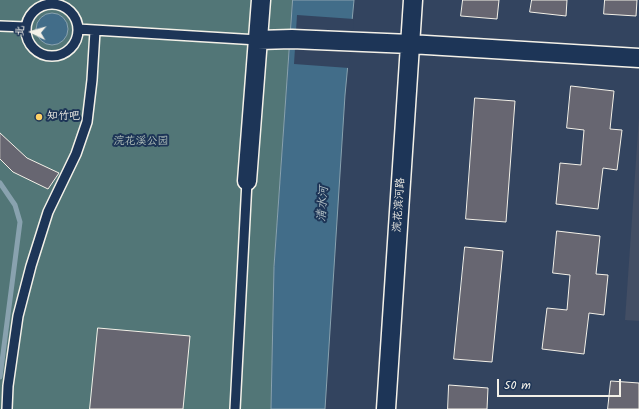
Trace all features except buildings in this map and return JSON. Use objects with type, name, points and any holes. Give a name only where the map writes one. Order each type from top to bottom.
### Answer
[{"type":"street","points":[[247,181],[261,0]]},
{"type":"street","name":"浣花滨河路","points":[[386,409],[413,0]]},
{"type":"street","points":[[258,40],[292,39],[410,44],[639,58]]},
{"type":"lane","points":[[54,4],[66,8],[73,14],[77,21],[78,30],[77,38],[67,52],[51,56],[35,50],[30,44],[26,35],[26,27],[29,18],[34,11],[41,6],[54,4]]},
{"type":"lane","points":[[0,26],[26,27]]},
{"type":"lane","points":[[78,30],[258,40]]},
{"type":"lane","points":[[7,409],[8,386],[18,316],[31,266],[48,212],[76,154],[87,122],[92,80],[95,31]]},
{"type":"lane","points":[[235,409],[247,181]]},
{"type":"shaded area","points":[[639,117],[639,321],[625,320]]},
{"type":"green space","name":"浣花溪公园","points":[[0,0],[293,0],[274,267],[271,409],[0,409]]},
{"type":"water","name":"清水河","points":[[293,0],[354,0],[345,95],[325,409],[271,409],[274,267]]},
{"type":"water","points":[[49,13],[55,13],[65,20],[68,29],[67,35],[61,42],[55,45],[49,45],[39,38],[36,32],[36,26],[43,16]]},
{"type":"pier","points":[[297,15],[354,19],[349,68],[294,64]]},
{"type":"waterway","points":[[0,183],[15,205],[20,222],[0,377]]},
{"type":"place","name":"知竹吧","points":[[39,117]]}]
